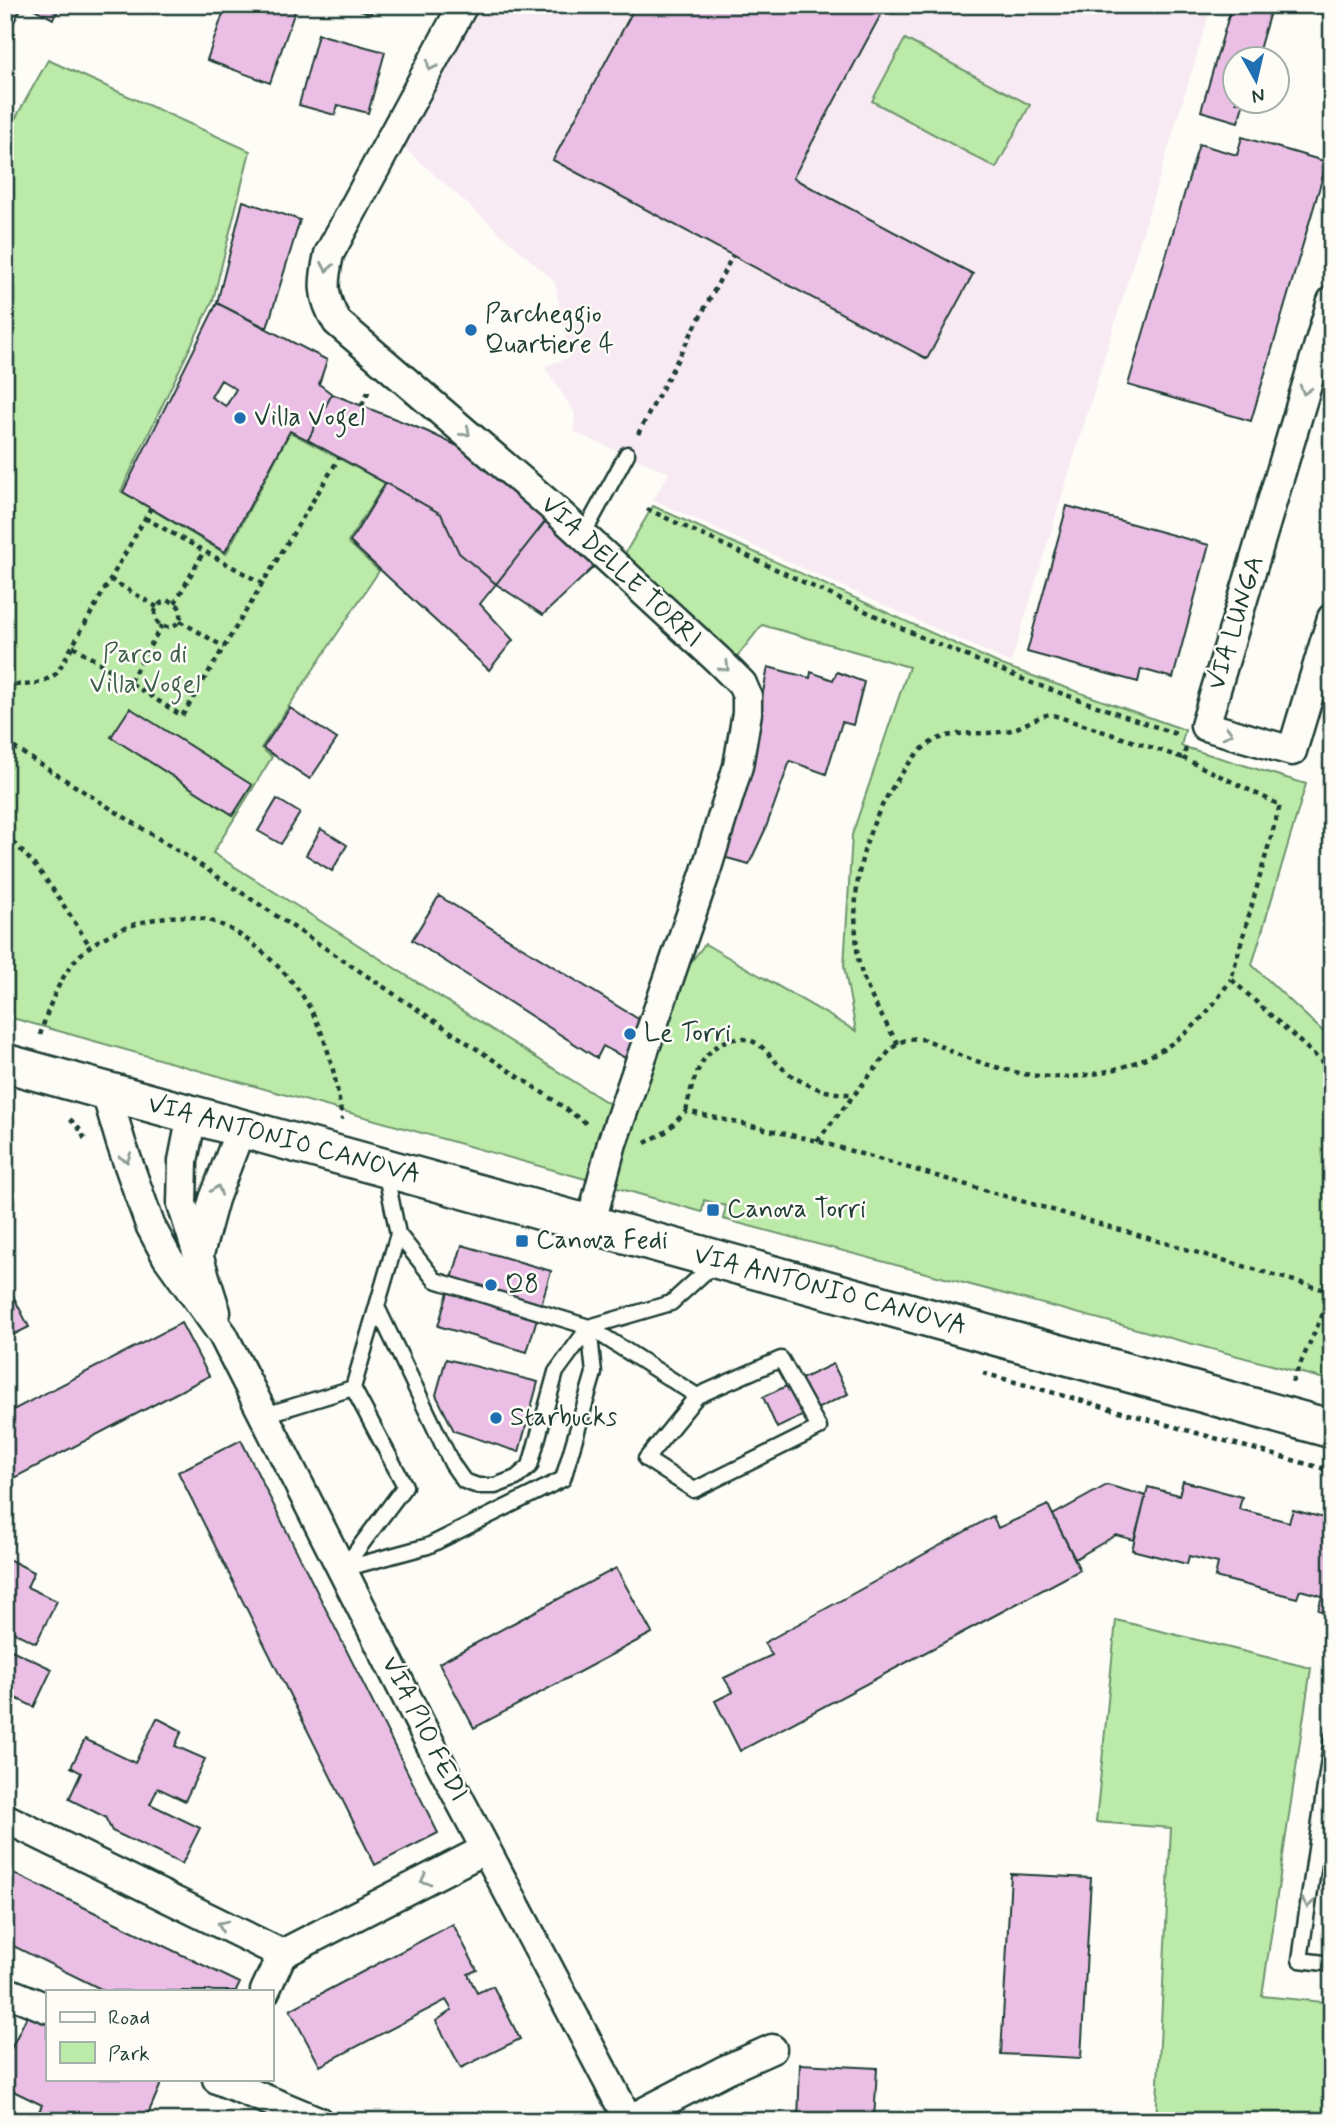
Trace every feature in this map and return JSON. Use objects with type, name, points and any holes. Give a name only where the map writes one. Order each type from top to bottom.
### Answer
[{"type":"street","name":"VIA DELLE TORRI","points":[[463,5],[329,254],[325,281],[328,307],[337,322],[583,535],[743,684],[748,703],[736,773],[705,874],[612,1143],[590,1226]]},
{"type":"street","name":"VIA LUNGA","points":[[1332,301],[1199,733],[1292,751],[1332,618]]},
{"type":"street","name":"VIA ANTONIO CANOVA","points":[[17,1067],[1332,1429]]},
{"type":"street","name":"VIA PIO FEDI","points":[[106,1092],[150,1225],[167,1257],[223,1335],[486,1849],[629,2120]]},
{"type":"street","name":"VIA PIO FEDI","points":[[192,1115],[183,1161],[183,1204],[223,1335]]},
{"type":"street","points":[[199,1254],[214,1199],[242,1128]]},
{"type":"street","points":[[5,1818],[282,1954]]},
{"type":"street","points":[[265,1990],[282,1954],[486,1849]]},
{"type":"street","points":[[5,1991],[46,2008]]},
{"type":"street","points":[[629,2120],[772,2049]]},
{"type":"street","points":[[222,2080],[318,2121]]},
{"type":"lane","points":[[583,535],[627,454]]},
{"type":"lane","points":[[384,1167],[398,1234],[435,1280],[589,1327],[697,1396]]},
{"type":"lane","points":[[344,1569],[405,1486],[354,1388],[398,1234]]},
{"type":"lane","points":[[377,1307],[452,1464],[464,1481],[478,1486],[495,1486],[516,1478],[530,1466],[556,1372],[589,1327],[671,1303],[718,1261]]},
{"type":"lane","points":[[344,1569],[428,1546],[563,1479],[594,1373],[589,1327]]},
{"type":"lane","points":[[781,1359],[819,1428],[694,1490],[646,1459],[697,1396],[781,1359]]},
{"type":"lane","points":[[265,1415],[354,1388]]},
{"type":"lane","points":[[1332,1738],[1300,1960],[1332,1964]]},
{"type":"path","points":[[627,454],[733,256]]},
{"type":"path","points":[[73,646],[182,716],[339,458]]},
{"type":"path","points":[[5,683],[24,685],[48,680],[57,673],[151,508]]},
{"type":"path","points":[[647,509],[923,638],[1032,683],[1199,733],[1186,748],[1183,758]]},
{"type":"path","points":[[145,518],[263,584]]},
{"type":"path","points":[[175,603],[204,551]]},
{"type":"path","points":[[110,579],[157,607]]},
{"type":"path","points":[[167,601],[175,603],[181,609],[180,621],[173,626],[162,625],[156,617],[157,607],[167,601]]},
{"type":"path","points":[[180,621],[224,647]]},
{"type":"path","points":[[130,681],[162,625]]},
{"type":"path","points":[[817,1141],[891,1049],[898,1044],[902,1040],[919,1038],[974,1060],[1032,1076],[1049,1077],[1105,1071],[1146,1057],[1178,1040],[1208,1011],[1230,979],[1280,805],[1183,758],[1050,714],[1012,729],[993,733],[966,733],[935,740],[916,754],[887,794],[872,826],[859,866],[854,915],[858,960],[865,983],[898,1044]]},
{"type":"path","points":[[5,742],[191,859],[535,1087],[612,1143],[638,1144],[653,1140],[667,1131],[686,1111],[692,1085],[702,1062],[711,1051],[733,1039],[758,1043],[788,1073],[818,1090],[855,1094]]},
{"type":"path","points":[[5,836],[26,856],[90,946]]},
{"type":"path","points":[[17,1067],[73,962],[90,946],[114,931],[160,917],[194,916],[224,924],[255,945],[280,968],[302,995],[328,1050],[336,1078],[346,1156]]},
{"type":"path","points":[[1230,979],[1332,1071]]},
{"type":"path","points":[[686,1111],[817,1141],[1332,1293],[1277,1414]]},
{"type":"shaded area","points":[[479,5],[1212,5],[1011,663],[653,500],[669,473],[574,432],[575,413],[544,366],[569,358],[555,282],[401,145]]},
{"type":"green space","points":[[905,39],[1030,105],[996,168],[872,101]]},
{"type":"green space","name":"Parco di Villa Vogel","points":[[48,60],[250,151],[213,300],[121,491],[226,554],[290,432],[385,483],[348,542],[379,571],[261,748],[272,757],[213,853],[611,1105],[589,1180],[5,1016],[5,137]]},
{"type":"green space","points":[[653,506],[1002,665],[1185,730],[1181,746],[1306,784],[1252,965],[1332,1040],[1332,1381],[723,1219],[726,1206],[704,1200],[702,1212],[614,1187],[684,971],[705,944],[856,1031],[844,966],[852,835],[909,667],[762,625],[736,658],[624,555]]},
{"type":"green space","points":[[1116,1620],[1311,1668],[1262,1996],[1332,2003],[1332,2121],[1156,2121],[1171,1828],[1096,1822]]},
{"type":"building","points":[[5,5],[23,5],[5,39]]},
{"type":"building","points":[[27,5],[61,5],[53,19]]},
{"type":"building","points":[[226,5],[297,5],[270,83],[207,60]]},
{"type":"building","points":[[346,5],[374,5],[371,14]]},
{"type":"building","points":[[636,5],[886,5],[793,178],[973,274],[927,359],[553,160]]},
{"type":"building","points":[[1232,5],[1272,5],[1260,46],[1222,46],[1222,116],[1240,116],[1238,122],[1201,111]]},
{"type":"building","points":[[318,34],[385,52],[368,113],[338,105],[335,115],[299,105]]},
{"type":"building","points":[[1242,137],[1327,162],[1251,421],[1128,385],[1199,144],[1237,155]]},
{"type":"building","points":[[243,201],[300,220],[267,328],[217,303]]},
{"type":"building","name":"Villa Vogel","points":[[217,303],[327,360],[319,384],[332,394],[308,440],[290,431],[225,552],[123,492]],"holes":[[[221,380],[236,389],[226,406],[211,397]]]},
{"type":"building","points":[[332,394],[426,431],[483,458],[552,513],[496,584],[459,553],[441,514],[308,440]]},
{"type":"building","points":[[386,483],[441,514],[459,553],[496,584],[480,604],[513,640],[489,670],[350,542]]},
{"type":"building","points":[[1067,506],[1209,545],[1173,678],[1141,669],[1138,682],[1027,652]]},
{"type":"building","points":[[552,513],[597,564],[543,615],[496,584]]},
{"type":"building","points":[[768,667],[810,678],[811,672],[833,680],[837,672],[864,682],[853,725],[842,722],[826,774],[790,761],[765,830],[749,864],[723,857],[749,763]]},
{"type":"building","points":[[130,708],[252,785],[233,815],[111,737]]},
{"type":"building","points":[[290,708],[337,739],[310,779],[263,748]]},
{"type":"building","points":[[277,799],[300,813],[281,844],[258,831]]},
{"type":"building","points":[[321,829],[347,845],[332,871],[306,855]]},
{"type":"building","points":[[439,896],[643,1022],[631,1061],[603,1046],[597,1058],[412,940]]},
{"type":"building","points":[[462,1245],[551,1271],[527,1352],[438,1326]]},
{"type":"building","points":[[5,1280],[29,1327],[5,1339]]},
{"type":"building","points":[[181,1323],[209,1376],[12,1479],[5,1466],[5,1414]]},
{"type":"building","points":[[446,1359],[538,1382],[519,1452],[454,1431],[436,1395]]},
{"type":"building","points":[[833,1364],[848,1394],[777,1428],[763,1397]]},
{"type":"building","points":[[241,1440],[438,1833],[375,1865],[178,1472]]},
{"type":"building","points":[[1183,1481],[1242,1497],[1239,1509],[1289,1522],[1293,1510],[1332,1520],[1332,1614],[1318,1610],[1322,1596],[1300,1590],[1297,1598],[1215,1577],[1218,1563],[1189,1556],[1187,1564],[1132,1550],[1148,1487],[1179,1495]]},
{"type":"building","points":[[1107,1485],[1146,1496],[1134,1540],[1116,1535],[1075,1559],[1053,1515]]},
{"type":"building","points":[[1048,1505],[1080,1570],[740,1751],[715,1701],[733,1692],[724,1678],[772,1655],[764,1643],[993,1516],[998,1528]]},
{"type":"building","points":[[8,1559],[34,1572],[27,1587],[57,1601],[36,1643],[9,1630],[5,1638],[5,1565]]},
{"type":"building","points":[[616,1568],[652,1633],[474,1728],[439,1663]]},
{"type":"building","points":[[5,1647],[52,1669],[34,1707],[5,1693]]},
{"type":"building","points":[[157,1718],[182,1731],[175,1746],[205,1759],[185,1801],[158,1788],[150,1804],[200,1828],[182,1864],[112,1831],[105,1817],[69,1799],[81,1773],[71,1767],[85,1739],[135,1763]]},
{"type":"building","points":[[5,1869],[240,1983],[236,1990],[103,1990],[5,1942]]},
{"type":"building","points":[[1011,1874],[1091,1878],[1081,2058],[1001,2054]]},
{"type":"building","points":[[453,1924],[477,1970],[468,1974],[477,1993],[493,1986],[520,2039],[461,2068],[436,2021],[452,2010],[446,2000],[320,2066],[290,2010]]},
{"type":"building","points":[[27,2016],[46,2024],[46,2080],[163,2080],[145,2121],[35,2120],[42,2105],[5,2087],[5,2061]]},
{"type":"building","points":[[800,2064],[877,2068],[874,2121],[798,2121]]},
{"type":"building","points":[[505,2114],[542,2121],[504,2121]]},
{"type":"place","name":"Parcheggio Quartiere 4","points":[[471,330]]},
{"type":"place","name":"Villa Vogel","points":[[240,418]]},
{"type":"place","name":"Le Torri","points":[[630,1034]]},
{"type":"place","name":"Canova Torri","points":[[713,1210]]},
{"type":"place","name":"Canova Fedi","points":[[522,1241]]},
{"type":"place","name":"Q8","points":[[491,1285]]},
{"type":"place","name":"Starbucks","points":[[496,1418]]}]
